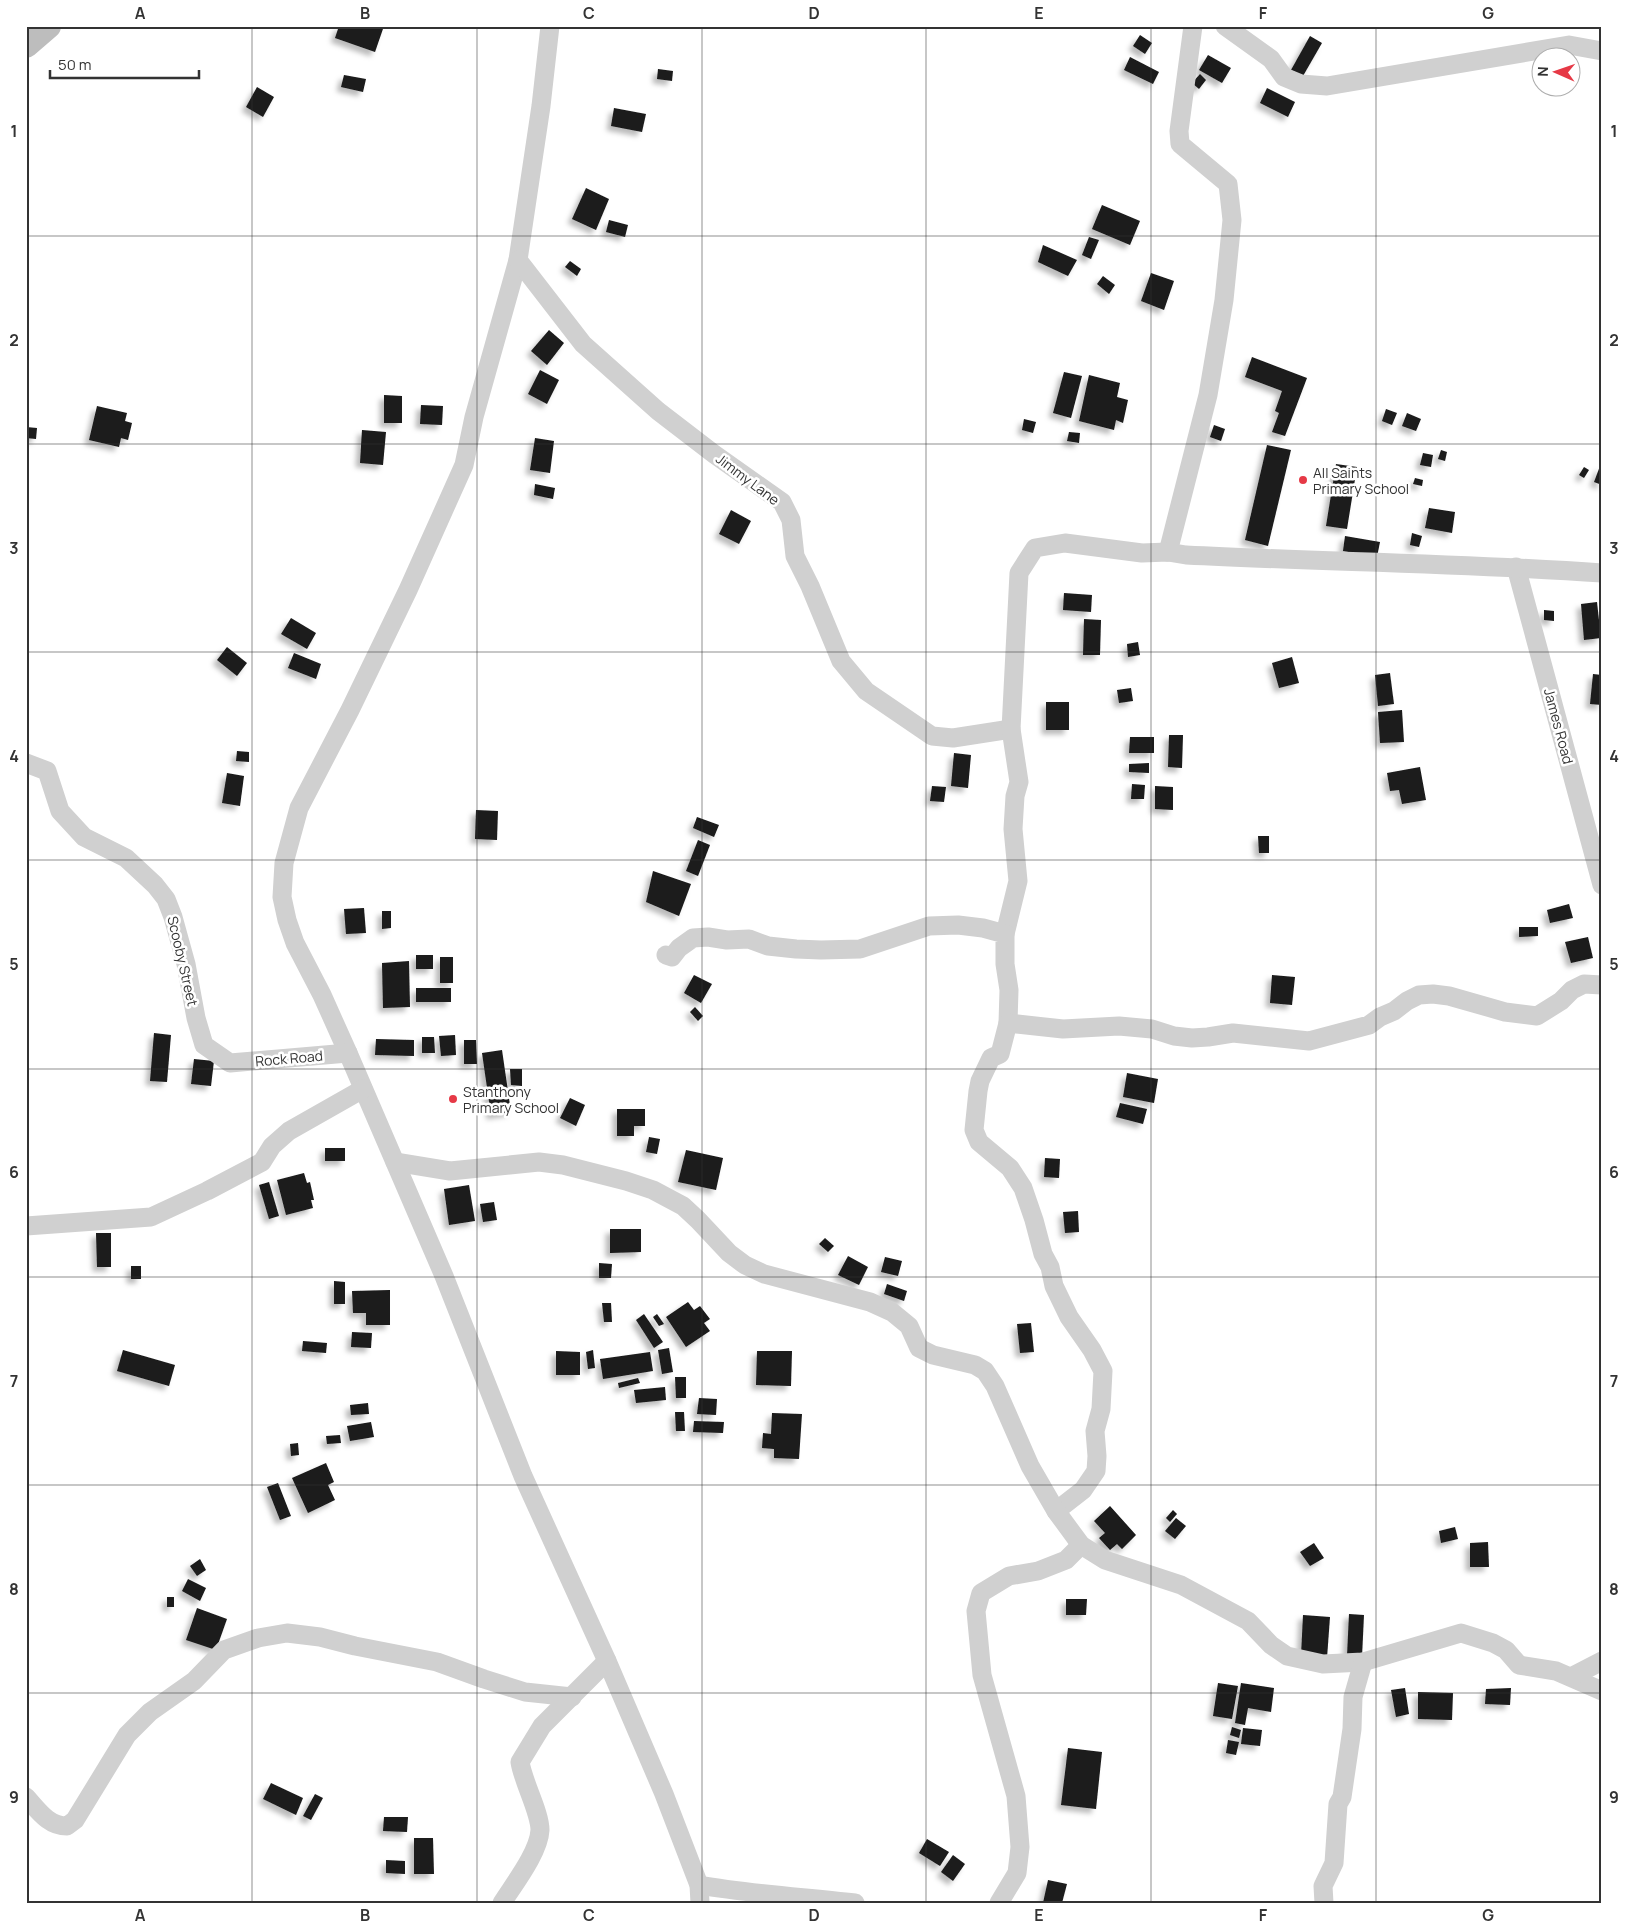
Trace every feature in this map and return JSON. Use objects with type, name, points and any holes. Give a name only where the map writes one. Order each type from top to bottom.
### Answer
[{"type":"street","points":[[26,45],[48,26]]},
{"type":"street","points":[[550,26],[542,106],[518,260],[474,417],[464,465],[400,607],[350,710],[299,808],[284,863],[282,897],[286,920],[295,943],[322,995],[348,1053],[444,1276],[524,1476],[607,1660],[664,1794],[699,1894],[737,1891],[782,1894],[855,1903]]},
{"type":"street","points":[[1168,552],[1208,395],[1224,300],[1232,220],[1228,184],[1180,144],[1179,131],[1193,26]]},
{"type":"street","points":[[1225,26],[1271,59],[1284,78],[1301,84],[1326,86],[1569,45],[1602,51]]},
{"type":"street","name":"Jimmy Lane","points":[[518,260],[583,344],[658,411],[782,502],[791,520],[795,556],[810,586],[841,661],[866,691],[932,736],[953,738],[1011,729]]},
{"type":"street","points":[[1056,1511],[1083,1490],[1096,1472],[1096,1431],[1102,1409],[1103,1371],[1092,1350],[1069,1317],[1054,1286],[1050,1267],[1042,1254],[1034,1220],[1022,1188],[1010,1168],[978,1142],[974,1130],[980,1081],[991,1058],[1000,1054],[1008,1023],[1009,990],[1005,964],[1005,934],[1018,881],[1013,829],[1015,796],[1019,782],[1011,729],[1019,573],[1035,548],[1065,543],[1186,555],[1361,563],[1442,563],[1602,572]]},
{"type":"street","name":"James Road","points":[[1516,567],[1602,884]]},
{"type":"street","name":"Scooby Street","points":[[26,763],[47,771],[60,811],[84,837],[126,858],[155,885],[166,899],[174,917],[186,964],[196,1018],[204,1045],[230,1062]]},
{"type":"street","points":[[666,955],[672,957],[679,948],[693,938],[708,936],[727,940],[749,939],[768,946],[796,950],[821,950],[860,949],[929,926],[958,925],[983,928],[1005,934]]},
{"type":"street","points":[[1008,1023],[1063,1028],[1119,1026],[1152,1029],[1174,1036],[1192,1038],[1233,1032],[1309,1041],[1369,1025],[1419,995],[1449,996],[1486,1008],[1537,1016],[1561,1001],[1572,990],[1584,984],[1602,985]]},
{"type":"street","name":"Rock Road","points":[[230,1062],[348,1053]]},
{"type":"street","points":[[26,1226],[151,1217],[207,1191],[262,1162],[272,1146],[289,1131],[363,1089]]},
{"type":"street","points":[[395,1162],[450,1171],[539,1162],[563,1165],[626,1181],[653,1190],[682,1206],[745,1265],[764,1274],[870,1302],[892,1312],[909,1326],[920,1348],[933,1355],[975,1365],[985,1371],[995,1386],[1030,1466],[1056,1511],[1081,1545],[1105,1560],[1181,1585],[1232,1612],[1248,1621],[1272,1645],[1287,1656],[1323,1664],[1363,1662],[1461,1633],[1493,1643],[1506,1650],[1519,1665],[1556,1671],[1602,1691]]},
{"type":"street","points":[[999,1903],[1017,1873],[1020,1847],[1016,1796],[982,1675],[976,1611],[981,1593],[1009,1576],[1038,1571],[1066,1560],[1081,1545]]},
{"type":"street","points":[[26,1797],[48,1820],[57,1826],[67,1826],[75,1820],[127,1735],[150,1712],[194,1681],[224,1650],[258,1638],[287,1634],[320,1637],[436,1662],[525,1692],[572,1697]]},
{"type":"street","points":[[502,1903],[536,1847],[540,1829],[522,1774],[520,1762],[542,1726],[607,1660]]},
{"type":"street","points":[[1571,1677],[1602,1661]]},
{"type":"street","points":[[1324,1903],[1323,1886],[1334,1863],[1338,1804],[1342,1797],[1352,1730],[1353,1697],[1363,1662]]},
{"type":"building","points":[[339,26],[384,26],[375,52],[335,38]]},
{"type":"building","points":[[1140,35],[1152,43],[1145,54],[1133,46]]},
{"type":"building","points":[[1310,36],[1322,43],[1303,76],[1291,70]]},
{"type":"building","points":[[1208,55],[1231,68],[1222,83],[1199,70]]},
{"type":"building","points":[[1130,57],[1159,72],[1153,84],[1124,70]]},
{"type":"building","points":[[658,69],[673,71],[672,81],[657,79]]},
{"type":"building","points":[[1200,74],[1206,80],[1199,89],[1192,83]]},
{"type":"building","points":[[344,75],[366,79],[363,92],[341,87]]},
{"type":"building","points":[[257,87],[274,97],[263,117],[246,107]]},
{"type":"building","points":[[1267,88],[1295,102],[1288,117],[1260,103]]},
{"type":"building","points":[[614,108],[646,114],[642,132],[611,126]]},
{"type":"building","points":[[586,188],[609,199],[596,230],[572,219]]},
{"type":"building","points":[[1102,205],[1140,221],[1130,245],[1092,229]]},
{"type":"building","points":[[609,220],[628,225],[625,237],[606,232]]},
{"type":"building","points":[[1089,237],[1099,240],[1091,259],[1082,255]]},
{"type":"building","points":[[1043,245],[1077,260],[1068,276],[1038,262]]},
{"type":"building","points":[[570,261],[581,269],[577,276],[565,267]]},
{"type":"building","points":[[1151,273],[1174,281],[1164,310],[1141,301]]},
{"type":"building","points":[[1103,276],[1115,285],[1109,294],[1097,284]]},
{"type":"building","points":[[549,330],[564,343],[547,365],[531,351]]},
{"type":"building","points":[[1252,357],[1307,378],[1285,436],[1272,432],[1279,413],[1275,411],[1282,391],[1245,377]]},
{"type":"building","points":[[540,370],[559,380],[547,404],[528,394]]},
{"type":"building","points":[[1064,372],[1082,376],[1071,418],[1053,413]]},
{"type":"building","points":[[1089,375],[1120,383],[1117,397],[1128,400],[1123,423],[1116,420],[1114,430],[1079,421]]},
{"type":"building","points":[[384,395],[402,396],[402,423],[384,423]]},
{"type":"building","points":[[421,405],[443,406],[442,425],[420,424]]},
{"type":"building","points":[[97,406],[127,413],[125,421],[132,423],[128,440],[121,438],[119,447],[89,440]]},
{"type":"building","points":[[1386,409],[1397,413],[1392,425],[1382,421]]},
{"type":"building","points":[[1407,413],[1421,419],[1416,431],[1402,426]]},
{"type":"building","points":[[1024,419],[1036,422],[1033,433],[1022,430]]},
{"type":"building","points":[[1214,425],[1225,429],[1221,441],[1210,437]]},
{"type":"building","points":[[26,427],[37,428],[36,439],[26,438]]},
{"type":"building","points":[[362,430],[386,432],[383,465],[360,463]]},
{"type":"building","points":[[1069,432],[1080,433],[1079,443],[1067,441]]},
{"type":"building","points":[[535,438],[554,441],[550,473],[530,470]]},
{"type":"building","points":[[1267,445],[1291,450],[1268,546],[1245,540]]},
{"type":"building","points":[[1441,450],[1447,452],[1445,461],[1438,459]]},
{"type":"building","points":[[1423,453],[1433,455],[1431,467],[1420,465]]},
{"type":"building","points":[[1336,464],[1357,467],[1347,529],[1326,526]]},
{"type":"building","points":[[1600,466],[1602,467],[1602,485],[1594,482]]},
{"type":"building","points":[[1584,467],[1589,470],[1584,478],[1579,475]]},
{"type":"building","points":[[1415,478],[1423,480],[1422,486],[1413,484]]},
{"type":"building","points":[[535,484],[555,488],[553,499],[534,495]]},
{"type":"building","points":[[1429,508],[1455,512],[1452,533],[1425,528]]},
{"type":"building","points":[[731,510],[751,521],[739,544],[719,534]]},
{"type":"building","points":[[1412,533],[1422,536],[1419,547],[1410,545]]},
{"type":"building","points":[[1345,536],[1380,542],[1377,557],[1343,551]]},
{"type":"building","points":[[1064,593],[1092,595],[1091,612],[1063,610]]},
{"type":"building","points":[[1597,602],[1601,638],[1584,640],[1581,604]]},
{"type":"building","points":[[1544,610],[1554,611],[1554,621],[1544,620]]},
{"type":"building","points":[[291,618],[316,633],[307,649],[281,634]]},
{"type":"building","points":[[1084,619],[1101,620],[1100,655],[1083,655]]},
{"type":"building","points":[[1138,642],[1140,655],[1128,657],[1127,644]]},
{"type":"building","points":[[227,647],[247,663],[237,676],[217,660]]},
{"type":"building","points":[[294,653],[321,664],[316,679],[288,668]]},
{"type":"building","points":[[1292,657],[1299,683],[1279,688],[1272,663]]},
{"type":"building","points":[[1390,673],[1394,704],[1378,706],[1375,675]]},
{"type":"building","points":[[1593,674],[1602,675],[1602,705],[1590,704]]},
{"type":"building","points":[[1131,688],[1133,701],[1119,703],[1117,690]]},
{"type":"building","points":[[1046,702],[1069,702],[1069,730],[1046,730]]},
{"type":"building","points":[[1402,710],[1404,742],[1380,743],[1378,712]]},
{"type":"building","points":[[1169,735],[1183,735],[1182,768],[1168,767]]},
{"type":"building","points":[[1130,737],[1154,737],[1154,753],[1129,753]]},
{"type":"building","points":[[237,751],[249,752],[249,762],[236,761]]},
{"type":"building","points":[[954,753],[971,755],[968,788],[951,786]]},
{"type":"building","points":[[1149,763],[1149,773],[1129,772],[1129,764]]},
{"type":"building","points":[[1420,767],[1426,800],[1402,804],[1399,790],[1390,791],[1387,773]]},
{"type":"building","points":[[227,773],[244,776],[240,806],[222,803]]},
{"type":"building","points":[[1132,784],[1145,785],[1144,799],[1131,799]]},
{"type":"building","points":[[932,786],[946,787],[944,802],[930,801]]},
{"type":"building","points":[[1155,786],[1173,787],[1173,810],[1155,809]]},
{"type":"building","points":[[476,810],[498,811],[497,840],[475,839]]},
{"type":"building","points":[[697,817],[719,825],[714,837],[693,828]]},
{"type":"building","points":[[1258,836],[1269,836],[1269,853],[1259,853]]},
{"type":"building","points":[[698,840],[710,845],[698,876],[686,871]]},
{"type":"building","points":[[653,871],[691,884],[679,916],[646,902]]},
{"type":"building","points":[[1569,904],[1573,918],[1550,923],[1547,910]]},
{"type":"building","points":[[364,908],[366,933],[346,934],[344,909]]},
{"type":"building","points":[[382,911],[391,911],[391,928],[382,929]]},
{"type":"building","points":[[1519,927],[1538,927],[1538,936],[1519,937]]},
{"type":"building","points":[[1588,937],[1593,958],[1571,963],[1565,942]]},
{"type":"building","points":[[416,955],[433,955],[433,969],[416,969]]},
{"type":"building","points":[[440,957],[453,957],[453,983],[440,983]]},
{"type":"building","points":[[409,961],[410,1007],[383,1008],[382,963]]},
{"type":"building","points":[[694,975],[712,984],[701,1003],[684,993]]},
{"type":"building","points":[[1272,975],[1295,977],[1292,1005],[1270,1003]]},
{"type":"building","points":[[416,988],[451,988],[451,1002],[416,1002]]},
{"type":"building","points":[[695,1007],[703,1016],[698,1021],[690,1012]]},
{"type":"building","points":[[154,1033],[171,1035],[167,1082],[150,1081]]},
{"type":"building","points":[[455,1035],[456,1055],[441,1056],[439,1036]]},
{"type":"building","points":[[422,1037],[434,1037],[435,1053],[422,1053]]},
{"type":"building","points":[[376,1039],[414,1040],[414,1056],[375,1055]]},
{"type":"building","points":[[464,1040],[476,1040],[477,1064],[464,1064]]},
{"type":"building","points":[[502,1050],[511,1112],[491,1115],[482,1053]]},
{"type":"building","points":[[194,1059],[214,1061],[211,1086],[191,1084]]},
{"type":"building","points":[[510,1069],[522,1069],[522,1086],[511,1085]]},
{"type":"building","points":[[1127,1073],[1158,1079],[1154,1103],[1123,1097]]},
{"type":"building","points":[[570,1098],[585,1105],[576,1126],[560,1118]]},
{"type":"building","points":[[1120,1103],[1147,1109],[1143,1124],[1116,1117]]},
{"type":"building","points":[[617,1109],[645,1109],[645,1126],[634,1126],[634,1136],[617,1136]]},
{"type":"building","points":[[649,1137],[660,1139],[657,1154],[646,1152]]},
{"type":"building","points":[[325,1148],[345,1148],[345,1161],[325,1161]]},
{"type":"building","points":[[686,1150],[723,1158],[716,1190],[678,1182]]},
{"type":"building","points":[[1045,1158],[1060,1159],[1059,1178],[1044,1177]]},
{"type":"building","points":[[304,1173],[307,1183],[310,1182],[314,1200],[311,1200],[313,1208],[286,1215],[277,1180]]},
{"type":"building","points":[[269,1182],[279,1216],[269,1219],[259,1185]]},
{"type":"building","points":[[469,1185],[475,1221],[449,1225],[444,1189]]},
{"type":"building","points":[[494,1202],[497,1220],[483,1222],[480,1204]]},
{"type":"building","points":[[1078,1211],[1079,1232],[1065,1233],[1063,1212]]},
{"type":"building","points":[[610,1229],[641,1229],[641,1252],[610,1253]]},
{"type":"building","points":[[96,1233],[111,1233],[111,1267],[97,1267]]},
{"type":"building","points":[[825,1238],[834,1246],[828,1252],[819,1244]]},
{"type":"building","points":[[848,1256],[868,1267],[859,1285],[838,1275]]},
{"type":"building","points":[[885,1257],[902,1261],[898,1276],[881,1272]]},
{"type":"building","points":[[599,1263],[612,1264],[611,1278],[599,1278]]},
{"type":"building","points":[[131,1266],[141,1266],[141,1279],[131,1279]]},
{"type":"building","points":[[334,1281],[345,1282],[345,1304],[334,1304]]},
{"type":"building","points":[[887,1284],[907,1291],[904,1301],[884,1294]]},
{"type":"building","points":[[390,1290],[390,1325],[366,1325],[366,1313],[353,1313],[352,1291]]},
{"type":"building","points":[[688,1302],[694,1310],[700,1306],[710,1319],[704,1323],[710,1331],[686,1347],[666,1317]]},
{"type":"building","points":[[602,1303],[611,1303],[612,1322],[604,1322]]},
{"type":"building","points":[[644,1314],[663,1342],[654,1348],[636,1320]]},
{"type":"building","points":[[657,1314],[664,1324],[659,1326],[653,1317]]},
{"type":"building","points":[[1031,1323],[1034,1352],[1020,1353],[1017,1324]]},
{"type":"building","points":[[352,1332],[372,1333],[371,1348],[351,1347]]},
{"type":"building","points":[[303,1341],[327,1343],[326,1353],[302,1351]]},
{"type":"building","points":[[669,1348],[673,1372],[662,1374],[658,1350]]},
{"type":"building","points":[[123,1350],[175,1365],[169,1386],[117,1371]]},
{"type":"building","points":[[593,1350],[595,1368],[588,1369],[586,1352]]},
{"type":"building","points":[[556,1351],[580,1352],[580,1375],[556,1375]]},
{"type":"building","points":[[757,1351],[792,1351],[791,1386],[756,1385]]},
{"type":"building","points":[[650,1352],[653,1371],[603,1379],[600,1359]]},
{"type":"building","points":[[675,1377],[686,1377],[686,1398],[676,1398]]},
{"type":"building","points":[[638,1378],[640,1383],[619,1388],[618,1383]]},
{"type":"building","points":[[665,1387],[666,1400],[636,1403],[634,1390]]},
{"type":"building","points":[[699,1398],[717,1399],[716,1415],[697,1414]]},
{"type":"building","points":[[368,1403],[369,1414],[351,1415],[350,1405]]},
{"type":"building","points":[[675,1412],[684,1412],[685,1431],[676,1431]]},
{"type":"building","points":[[772,1413],[802,1414],[799,1459],[774,1458],[774,1449],[762,1448],[763,1433],[771,1434]]},
{"type":"building","points":[[694,1421],[724,1422],[723,1433],[693,1432]]},
{"type":"building","points":[[371,1422],[374,1437],[350,1441],[347,1426]]},
{"type":"building","points":[[340,1435],[341,1443],[327,1444],[326,1436]]},
{"type":"building","points":[[298,1443],[299,1455],[291,1456],[290,1444]]},
{"type":"building","points":[[326,1463],[334,1482],[328,1485],[335,1500],[308,1513],[292,1478]]},
{"type":"building","points":[[278,1483],[291,1516],[280,1520],[267,1487]]},
{"type":"building","points":[[1110,1506],[1136,1535],[1122,1549],[1117,1544],[1110,1550],[1099,1538],[1105,1533],[1094,1521]]},
{"type":"building","points":[[1173,1510],[1177,1514],[1170,1522],[1166,1518]]},
{"type":"building","points":[[1176,1518],[1186,1526],[1175,1539],[1165,1531]]},
{"type":"building","points":[[1455,1527],[1458,1539],[1441,1543],[1439,1531]]},
{"type":"building","points":[[1488,1542],[1489,1567],[1470,1567],[1470,1543]]},
{"type":"building","points":[[1314,1543],[1324,1558],[1310,1566],[1300,1552]]},
{"type":"building","points":[[200,1559],[206,1570],[197,1576],[190,1566]]},
{"type":"building","points":[[188,1579],[206,1588],[200,1601],[182,1591]]},
{"type":"building","points":[[167,1597],[174,1597],[174,1607],[167,1607]]},
{"type":"building","points":[[1066,1599],[1087,1599],[1086,1615],[1066,1615]]},
{"type":"building","points":[[197,1608],[227,1619],[216,1650],[186,1640]]},
{"type":"building","points":[[1349,1614],[1364,1615],[1362,1657],[1347,1656]]},
{"type":"building","points":[[1303,1615],[1330,1617],[1327,1658],[1301,1656]]},
{"type":"building","points":[[1218,1683],[1238,1686],[1232,1719],[1213,1716]]},
{"type":"building","points":[[1241,1683],[1274,1688],[1271,1712],[1248,1708],[1245,1725],[1235,1723]]},
{"type":"building","points":[[1405,1688],[1409,1714],[1396,1717],[1391,1690]]},
{"type":"building","points":[[1511,1688],[1510,1705],[1485,1704],[1486,1689]]},
{"type":"building","points":[[1418,1692],[1453,1693],[1452,1720],[1418,1719]]},
{"type":"building","points":[[1232,1727],[1241,1730],[1239,1738],[1230,1735]]},
{"type":"building","points":[[1243,1728],[1262,1730],[1260,1746],[1241,1744]]},
{"type":"building","points":[[1228,1740],[1239,1742],[1236,1755],[1226,1753]]},
{"type":"building","points":[[1068,1748],[1102,1752],[1096,1809],[1061,1805]]},
{"type":"building","points":[[271,1783],[303,1798],[296,1815],[263,1799]]},
{"type":"building","points":[[315,1794],[323,1798],[311,1820],[303,1816]]},
{"type":"building","points":[[384,1817],[408,1817],[407,1832],[383,1831]]},
{"type":"building","points":[[414,1838],[433,1838],[434,1874],[414,1874]]},
{"type":"building","points":[[927,1839],[949,1852],[940,1866],[919,1853]]},
{"type":"building","points":[[953,1855],[965,1864],[953,1881],[941,1872]]},
{"type":"building","points":[[386,1860],[405,1861],[405,1874],[386,1873]]},
{"type":"building","points":[[1048,1880],[1067,1884],[1062,1903],[1043,1903]]},
{"type":"place","name":"All Saints Primary School","points":[[1303,480]]},
{"type":"place","name":"Stanthony Primary School","points":[[453,1099]]}]
